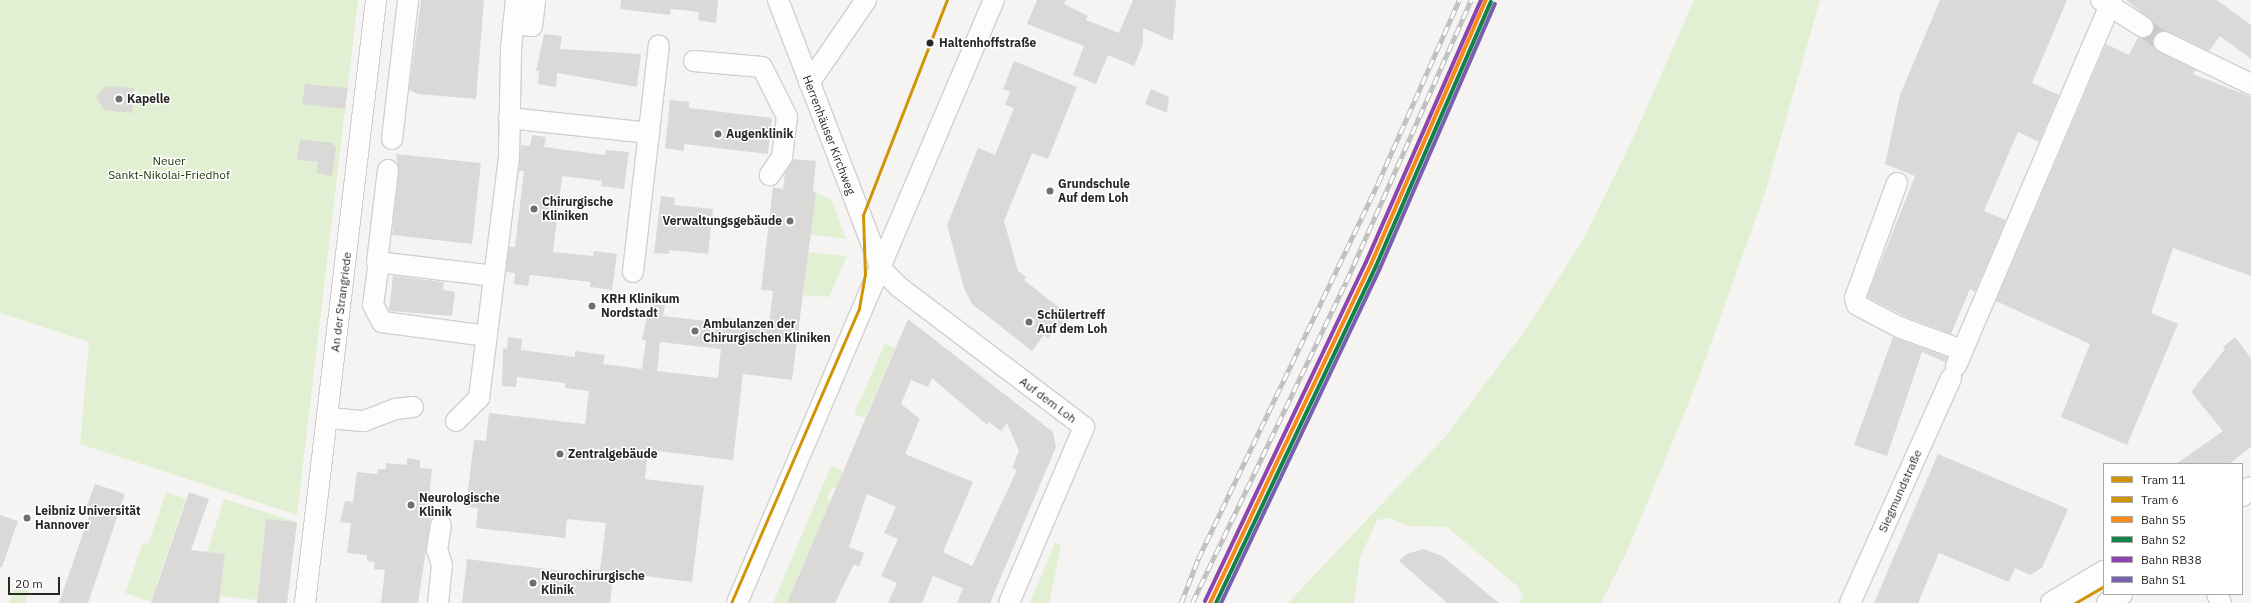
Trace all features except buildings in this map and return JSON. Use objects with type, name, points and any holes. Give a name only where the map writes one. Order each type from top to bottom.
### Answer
[{"type":"main road","points":[[2243,494],[2251,488]]},
{"type":"main road","points":[[2052,603],[2103,573]]},
{"type":"main road","points":[[2108,603],[2120,595]]},
{"type":"street","name":"An der Strangriede","points":[[305,603],[328,418],[376,0]]},
{"type":"street","points":[[392,139],[408,0]]},
{"type":"street","points":[[456,420],[479,398],[509,157],[513,24],[516,0]]},
{"type":"street","points":[[513,24],[532,26],[536,0]]},
{"type":"street","name":"Herrenhäuser Kirchweg","points":[[778,0],[881,269]]},
{"type":"street","points":[[809,83],[866,0]]},
{"type":"street","points":[[737,603],[881,269],[994,0]]},
{"type":"street","points":[[2108,1],[2143,27]]},
{"type":"street","name":"Siegmundstraße","points":[[1850,603],[1956,365],[2108,1]]},
{"type":"street","points":[[2164,42],[2251,84]]},
{"type":"street","points":[[633,272],[659,45]]},
{"type":"street","points":[[694,61],[762,67],[787,117],[782,157],[770,175]]},
{"type":"street","points":[[509,118],[649,133]]},
{"type":"street","points":[[388,170],[379,262],[373,305],[382,322],[487,336]]},
{"type":"street","points":[[1897,183],[1855,298],[1858,305],[1899,327],[1956,365]]},
{"type":"street","points":[[379,262],[494,276]]},
{"type":"street","name":"Auf dem Loh","points":[[881,269],[899,287],[1084,427],[1009,603]]},
{"type":"street","points":[[328,418],[364,421],[396,409],[413,407]]},
{"type":"street","points":[[438,603],[442,565],[437,550],[441,525]]},
{"type":"green space","name":"Neuer Sankt-Nikolai-Friedhof","points":[[0,0],[358,0],[297,515],[80,444],[89,342],[0,313]]},
{"type":"green space","points":[[1694,0],[1820,0],[1766,190],[1698,380],[1629,547],[1601,603],[1519,603],[1523,595],[1517,586],[1447,527],[1409,526],[1390,518],[1377,520],[1360,558],[1354,603],[1288,603],[1445,437],[1524,332],[1583,240],[1635,134]]},
{"type":"green space","points":[[816,193],[831,199],[846,239],[809,234]]},
{"type":"green space","points":[[807,252],[847,256],[829,297],[803,295]]},
{"type":"green space","points":[[885,343],[895,348],[865,418],[854,414]]},
{"type":"green space","points":[[831,466],[843,471],[836,488],[832,487],[827,498],[831,500],[787,603],[773,603]]},
{"type":"green space","points":[[166,492],[186,499],[156,586],[176,593],[156,603],[125,593],[143,543],[148,545]]},
{"type":"green space","points":[[224,499],[297,522],[266,519],[257,600],[220,596],[225,554],[207,552]]},
{"type":"green space","points":[[1055,542],[1061,546],[1049,603],[1030,603]]},
{"type":"green space","points":[[15,587],[29,591],[25,603],[9,603]]},
{"type":"tunnel","points":[[2143,27],[2164,42]]},
{"type":"railway","points":[[1181,603],[1198,559],[1378,183],[1459,0]]},
{"type":"railway","points":[[1192,603],[1346,282],[1471,0]]},
{"type":"tram line","name":"11","points":[[731,603],[859,308],[865,275],[863,215],[947,0]]},
{"type":"tram line","name":"6","points":[[2075,603],[2103,587]]},
{"type":"rail line","name":"RB38","points":[[1205,601],[1366,262],[1481,0]]},
{"type":"rail line","name":"S5","points":[[1210,603],[1371,264],[1486,0]]},
{"type":"rail line","name":"S2","points":[[1216,603],[1376,266],[1491,2]]},
{"type":"rail line","name":"S1","points":[[1221,603],[1380,268],[1495,4]]},
{"type":"place","name":"Haltenhoffstraße","points":[[930,43]]},
{"type":"place","name":"Kapelle","points":[[119,99]]},
{"type":"place","name":"Augenklinik","points":[[718,134]]},
{"type":"place","name":"Grundschule Auf dem Loh","points":[[1050,191]]},
{"type":"place","name":"Chirurgische Kliniken","points":[[534,209]]},
{"type":"place","name":"Verwaltungsgebäude","points":[[790,221]]},
{"type":"place","name":"KRH Klinikum Nordstadt","points":[[592,306]]},
{"type":"place","name":"Schülertreff Auf dem Loh","points":[[1029,322]]},
{"type":"place","name":"Ambulanzen der Chirurgischen Kliniken","points":[[695,331]]},
{"type":"place","name":"Zentralgebäude","points":[[560,454]]},
{"type":"place","name":"Neurologische Klinik","points":[[411,505]]},
{"type":"place","name":"Leibniz Universität Hannover","points":[[27,518]]},
{"type":"place","name":"Neurochirurgische Klinik","points":[[533,583]]}]
